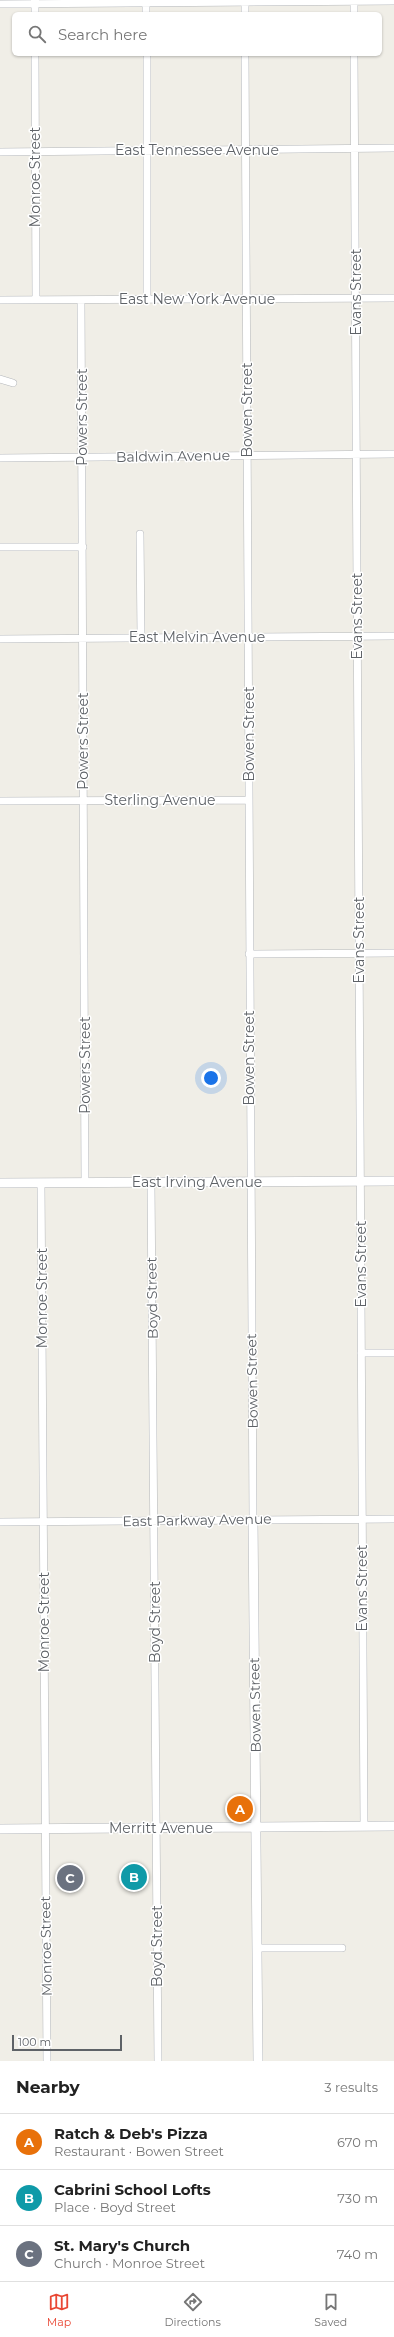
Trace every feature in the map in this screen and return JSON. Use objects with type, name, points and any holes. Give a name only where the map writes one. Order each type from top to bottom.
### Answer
[{"type":"street","points":[[354,0],[354,12]]},
{"type":"street","points":[[245,1],[245,12]]},
{"type":"street","points":[[0,4],[35,2],[394,1]]},
{"type":"street","name":"Monroe Street","points":[[35,56],[36,300]]},
{"type":"street","points":[[147,56],[147,299]]},
{"type":"street","name":"Bowen Street","points":[[245,56],[250,1182],[258,2061]]},
{"type":"street","name":"Evans Street","points":[[354,56],[364,1826]]},
{"type":"street","name":"East Tennessee Avenue","points":[[0,152],[394,148]]},
{"type":"street","name":"East New York Avenue","points":[[0,300],[394,298]]},
{"type":"street","name":"Powers Street","points":[[81,300],[85,1182]]},
{"type":"street","points":[[0,379],[12,383]]},
{"type":"street","name":"Baldwin Avenue","points":[[0,458],[394,454]]},
{"type":"street","points":[[140,534],[141,637]]},
{"type":"street","points":[[0,547],[83,547]]},
{"type":"street","name":"East Melvin Avenue","points":[[0,639],[82,637],[394,636]]},
{"type":"street","name":"Sterling Avenue","points":[[0,801],[249,800]]},
{"type":"street","points":[[249,954],[394,953]]},
{"type":"street","name":"East Irving Avenue","points":[[0,1183],[394,1181]]},
{"type":"street","name":"Boyd Street","points":[[150,1182],[158,2061]]},
{"type":"street","name":"Monroe Street","points":[[41,1183],[44,1828],[47,2061]]},
{"type":"street","points":[[361,1353],[394,1353]]},
{"type":"street","name":"East Parkway Avenue","points":[[0,1522],[362,1518],[394,1519]]},
{"type":"street","name":"Merritt Avenue","points":[[0,1829],[394,1826]]},
{"type":"street","points":[[257,1948],[342,1948]]},
{"type":"place","name":"Ratch & Deb's Pizza","points":[[240,1809]]},
{"type":"place","name":"Cabrini School Lofts","points":[[134,1877]]},
{"type":"place","name":"St. Mary's Church","points":[[70,1878]]}]
